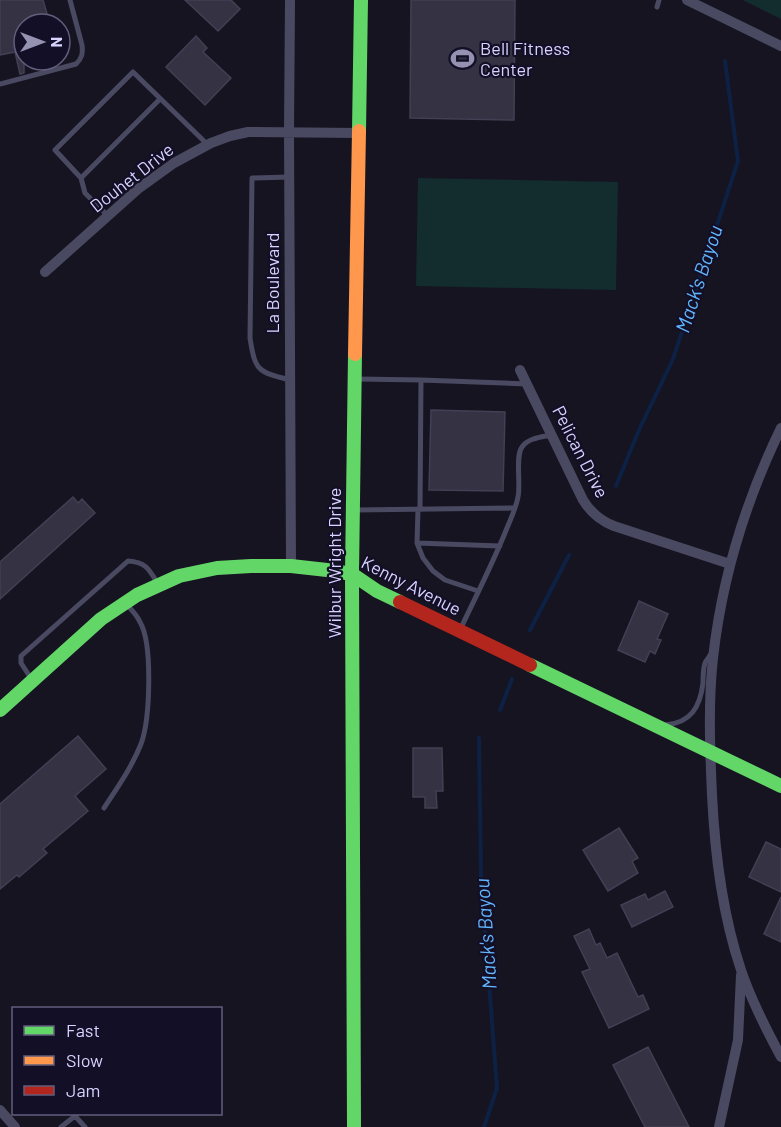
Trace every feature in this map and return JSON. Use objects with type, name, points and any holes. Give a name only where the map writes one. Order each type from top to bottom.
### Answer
[{"type":"street","name":"La Boulevard","points":[[290,0],[291,566]]},
{"type":"street","name":"Wilbur Wright Drive","points":[[354,1127],[352,574],[362,0]]},
{"type":"street","points":[[687,0],[781,46]]},
{"type":"street","name":"Douhet Drive","points":[[45,272],[138,189],[174,163],[207,145],[248,132],[359,133]]},
{"type":"street","name":"Pelican Drive","points":[[520,370],[583,500],[602,520],[624,530],[730,564]]},
{"type":"street","points":[[781,428],[754,488],[730,564],[715,649],[711,688],[710,751],[714,837],[726,914],[741,971],[762,1021],[781,1057]]},
{"type":"street","name":"Kenny Avenue","points":[[0,710],[100,619],[137,594],[179,576],[217,568],[291,566],[352,574],[377,591],[781,786]]},
{"type":"street","points":[[718,1127],[738,1040],[741,971]]},
{"type":"street","points":[[0,1110],[15,1127]]},
{"type":"lane","points":[[0,84],[76,64],[81,59],[82,45],[70,0]]},
{"type":"lane","points":[[657,7],[659,0]]},
{"type":"lane","points":[[108,216],[85,193],[81,178],[55,150],[133,72],[207,145]]},
{"type":"lane","points":[[81,178],[160,99]]},
{"type":"lane","points":[[289,177],[252,177],[250,338],[253,357],[258,367],[275,376],[290,380]]},
{"type":"lane","points":[[356,379],[527,384]]},
{"type":"lane","points":[[421,380],[417,543],[423,558],[433,571],[445,580],[478,591]]},
{"type":"lane","points":[[459,631],[500,546],[515,508],[519,491],[520,448],[533,439],[551,435]]},
{"type":"lane","points":[[353,510],[515,508]]},
{"type":"lane","points":[[417,543],[500,546]]},
{"type":"lane","points":[[32,681],[21,663],[21,656],[128,561],[147,566],[159,585]]},
{"type":"lane","points":[[104,808],[123,779],[140,745],[146,720],[148,652],[146,638],[141,623],[125,602]]},
{"type":"lane","points":[[657,725],[679,723],[699,704],[705,663],[715,649]]},
{"type":"lane","points":[[61,1127],[75,1116],[85,1127]]},
{"type":"green space","points":[[743,0],[781,0],[781,19]]},
{"type":"green space","points":[[418,178],[618,182],[616,290],[416,286]]},
{"type":"building","points":[[0,0],[43,0],[46,12],[12,12],[12,53],[0,55]]},
{"type":"building","points":[[185,0],[231,0],[240,9],[218,31]]},
{"type":"building","name":"Bell Fitness Center","points":[[411,0],[515,0],[514,120],[410,118]]},
{"type":"building","points":[[196,36],[207,48],[203,52],[231,78],[205,105],[166,67]]},
{"type":"building","points":[[431,410],[505,412],[503,491],[429,490]]},
{"type":"building","points":[[73,497],[78,503],[82,499],[95,513],[0,599],[0,562]]},
{"type":"building","points":[[639,601],[668,614],[657,639],[661,640],[655,654],[650,651],[645,662],[618,650]]},
{"type":"building","points":[[78,736],[106,769],[75,796],[88,811],[43,849],[47,853],[19,877],[17,875],[0,889],[0,804]]},
{"type":"building","points":[[413,748],[442,748],[443,791],[436,791],[437,808],[425,808],[425,797],[413,797]]},
{"type":"building","points":[[619,828],[638,858],[632,861],[638,873],[608,891],[583,850]]},
{"type":"building","points":[[766,842],[781,849],[781,892],[749,877]]},
{"type":"building","points":[[665,891],[673,907],[632,927],[621,905],[645,894],[648,900]]},
{"type":"building","points":[[781,897],[781,942],[764,934]]},
{"type":"building","points":[[589,929],[596,945],[600,943],[607,958],[617,953],[638,997],[643,995],[649,1009],[609,1028],[582,972],[590,969],[574,936]]},
{"type":"building","points":[[648,1047],[689,1127],[645,1127],[613,1065]]},
{"type":"waterway","name":"Mack's Bayou","points":[[616,486],[639,430],[673,359],[738,161],[725,61]]},
{"type":"waterway","name":"Mack's Bayou","points":[[530,630],[569,555]]},
{"type":"waterway","name":"Mack's Bayou","points":[[500,710],[512,679]]},
{"type":"waterway","name":"Mack's Bayou","points":[[479,738],[481,877],[497,1088],[484,1127]]},
{"type":"traffic: fast","points":[[359,131],[361,0]]},
{"type":"traffic: fast","points":[[354,1127],[352,574],[355,354]]},
{"type":"traffic: fast","points":[[0,710],[101,619],[137,595],[179,576],[217,568],[251,566],[291,566],[327,570],[352,574],[377,591],[400,602]]},
{"type":"traffic: fast","points":[[530,665],[781,786]]},
{"type":"traffic: slow","points":[[355,354],[359,131]]},
{"type":"traffic: jam","points":[[400,602],[530,665]]},
{"type":"place","name":"Bell Fitness Center","points":[[462,59]]}]
